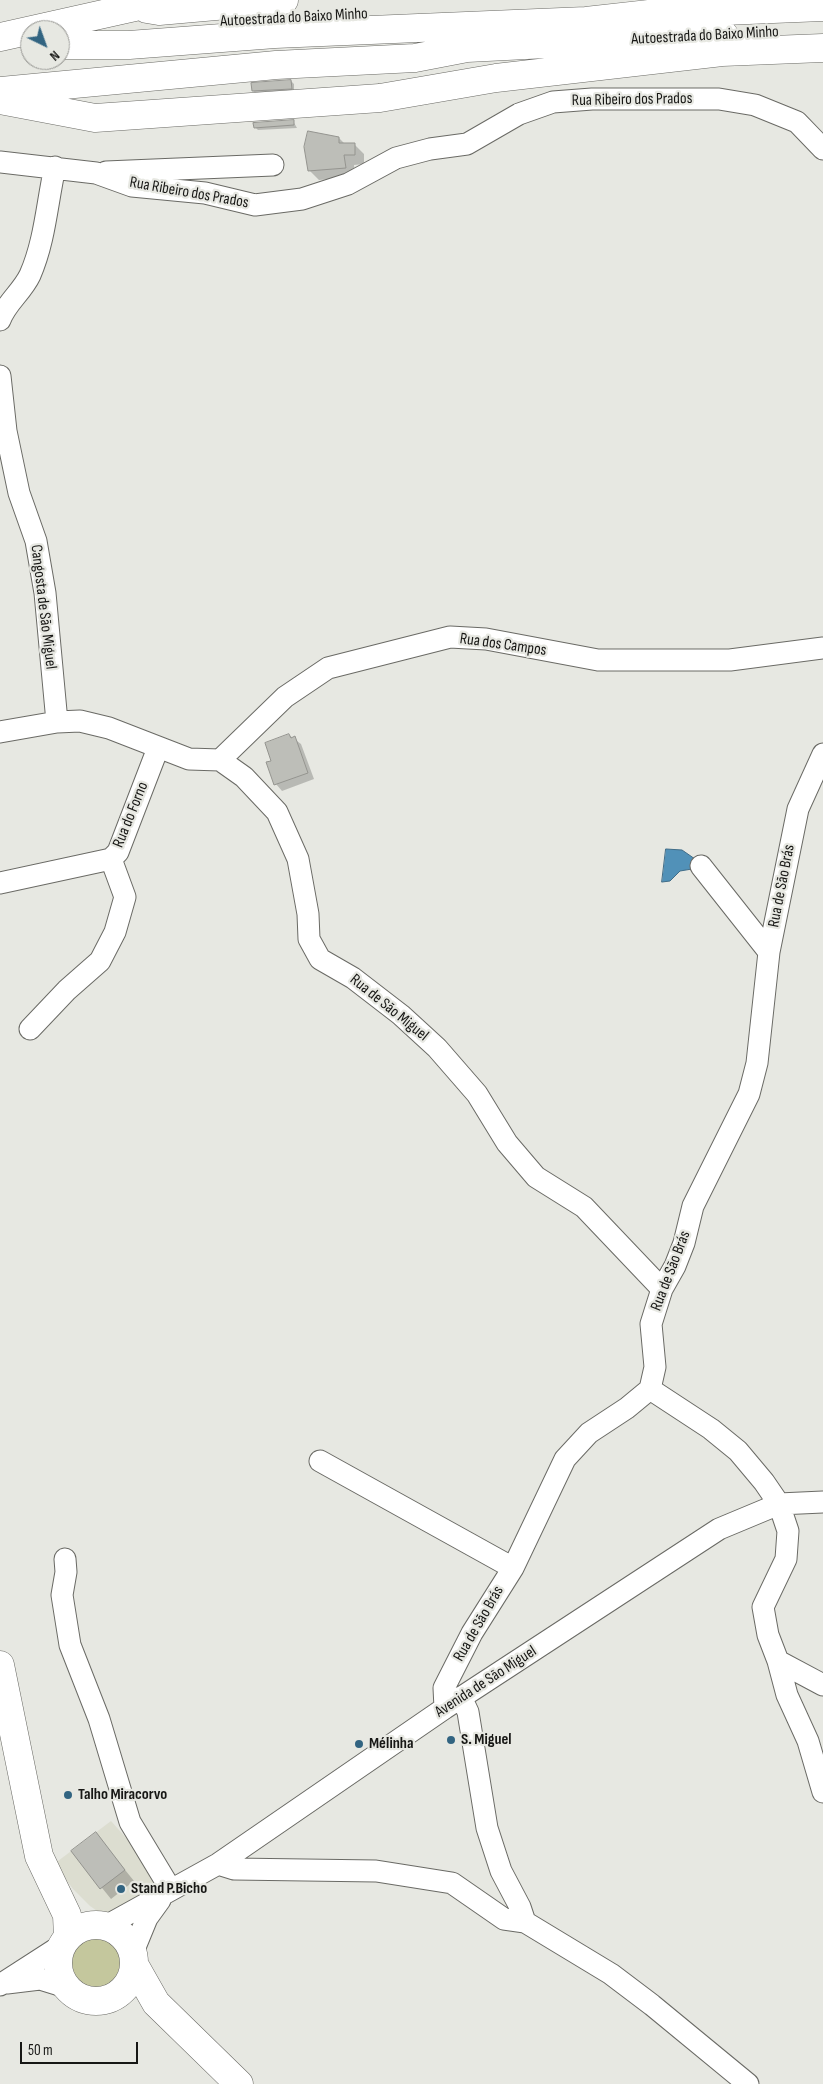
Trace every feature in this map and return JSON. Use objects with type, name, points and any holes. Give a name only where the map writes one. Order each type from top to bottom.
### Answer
[{"type":"main road","points":[[0,37],[166,0]]},
{"type":"main road","points":[[133,6],[159,11],[284,0]]},
{"type":"main road","name":"Autoestrada do Baixo Minho","points":[[70,45],[129,45],[274,34],[586,21],[649,14],[823,7]]},
{"type":"main road","name":"Autoestrada do Baixo Minho","points":[[70,35],[274,16],[586,9],[649,14]]},
{"type":"main road","name":"Autoestrada do Baixo Minho","points":[[11,96],[276,66],[414,58],[467,48],[823,30]]},
{"type":"main road","points":[[0,43],[20,40]]},
{"type":"main road","points":[[0,43],[20,44]]},
{"type":"main road","name":"Autoestrada do Baixo Minho","points":[[11,96],[95,118],[380,98],[496,78],[722,52],[823,48]]},
{"type":"main road","points":[[0,1665],[39,1856],[67,1915],[65,1941],[58,1960],[59,1974],[66,1988],[75,1996],[86,2000],[156,2003]]},
{"type":"main road","points":[[49,1874],[103,1925],[118,1932],[127,1940],[134,1959],[156,2003],[239,2084]]},
{"type":"main road","points":[[65,1941],[87,1926],[103,1925]]},
{"type":"main road","points":[[99,2002],[112,1998],[123,1990],[131,1979],[134,1959]]},
{"type":"street","name":"Rua Ribeiro dos Prados","points":[[0,162],[96,173],[132,186],[205,194],[255,205],[302,199],[348,184],[396,158],[430,149],[468,144],[528,111],[554,102],[592,99],[719,99],[756,105],[797,122],[823,149]]},
{"type":"street","points":[[96,173],[273,165]]},
{"type":"street","points":[[0,320],[3,312],[30,276],[46,227],[55,167]]},
{"type":"street","name":"Cangosta de São Miguel","points":[[0,376],[6,431],[18,493],[36,541],[45,593],[57,722]]},
{"type":"street","name":"Rua dos Campos","points":[[220,760],[285,697],[328,668],[450,638],[486,639],[598,660],[730,660],[823,648]]},
{"type":"street","points":[[0,732],[57,722],[80,721],[109,728],[189,759],[220,760]]},
{"type":"street","name":"Rua do Forno","points":[[0,883],[111,859],[118,852],[158,748]]},
{"type":"street","name":"Rua de São Brás","points":[[453,1703],[444,1688],[472,1633],[513,1568],[565,1459],[589,1433],[627,1408],[650,1389],[654,1367],[651,1324],[662,1289],[681,1251],[693,1206],[749,1094],[757,1063],[769,952],[798,809],[823,754]]},
{"type":"street","name":"Rua de São Miguel","points":[[220,760],[244,777],[277,812],[298,859],[308,914],[309,939],[320,960],[354,978],[401,1015],[436,1048],[477,1094],[506,1143],[536,1177],[584,1207],[662,1289]]},
{"type":"street","points":[[30,1029],[67,990],[100,961],[115,932],[125,897],[111,859]]},
{"type":"street","points":[[701,866],[769,952]]},
{"type":"street","points":[[650,1389],[695,1418],[738,1451],[764,1482],[779,1504],[788,1531],[786,1559],[763,1607],[768,1635],[778,1660],[787,1695],[808,1741],[823,1792]]},
{"type":"street","points":[[320,1461],[513,1568]]},
{"type":"street","name":"Avenida de São Miguel","points":[[103,1925],[167,1893],[218,1864],[453,1703],[719,1529],[779,1504],[823,1502]]},
{"type":"street","points":[[65,1559],[66,1572],[62,1595],[70,1645],[98,1719],[130,1822],[167,1893],[147,1918],[134,1959]]},
{"type":"street","points":[[778,1660],[823,1686]]},
{"type":"street","points":[[453,1703],[468,1712],[487,1828],[501,1871],[520,1907],[525,1922]]},
{"type":"street","points":[[218,1864],[234,1869],[376,1871],[452,1883],[504,1919],[525,1922],[610,1974],[652,2005],[748,2084]]},
{"type":"street","points":[[0,1985],[65,1941]]},
{"type":"street","points":[[0,1985],[12,1981],[40,1979],[66,1988]]},
{"type":"shaded area","points":[[111,1821],[159,1875],[152,1895],[115,1915],[103,1915],[90,1906],[73,1889],[54,1864]]},
{"type":"green space","points":[[96,1934],[107,1936],[120,1947],[125,1963],[123,1974],[112,1987],[96,1992],[85,1990],[72,1979],[67,1963],[69,1952],[80,1939]]},
{"type":"water","points":[[666,849],[682,850],[695,859],[692,869],[680,871],[670,881],[662,882]]},
{"type":"building","points":[[291,80],[292,89],[252,91],[251,83]]},
{"type":"building","points":[[294,120],[294,125],[254,128],[253,123]]},
{"type":"building","points":[[308,131],[339,137],[339,143],[355,143],[355,155],[344,155],[346,168],[308,171],[304,147]]},
{"type":"building","points":[[289,734],[291,738],[295,736],[308,773],[274,785],[266,762],[271,761],[265,743]]},
{"type":"building","points":[[96,1832],[125,1870],[100,1889],[71,1851]]},
{"type":"place","name":"S. Miguel","points":[[451,1740]]},
{"type":"place","name":"Mélinha","points":[[359,1744]]},
{"type":"place","name":"Talho Miracorvo","points":[[68,1795]]},
{"type":"place","name":"Stand P.Bicho","points":[[121,1889]]}]
